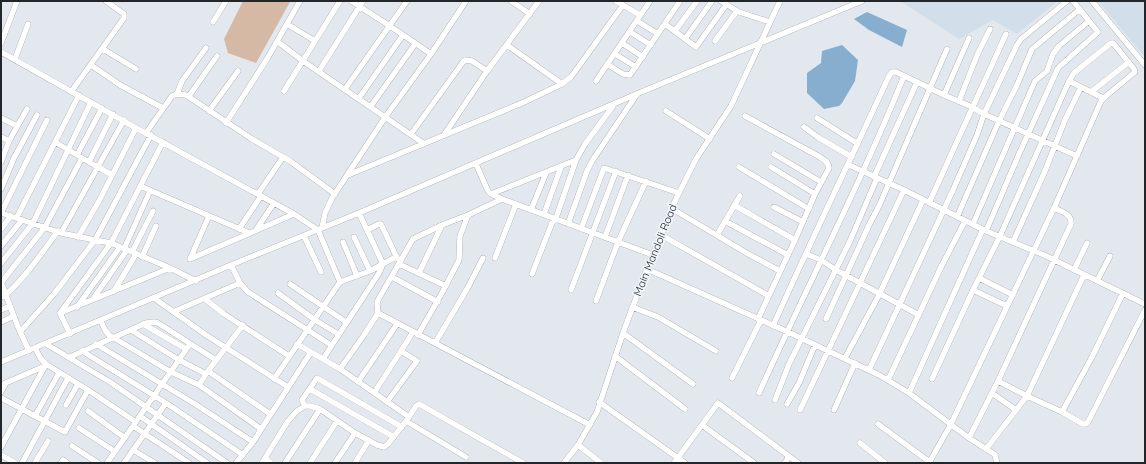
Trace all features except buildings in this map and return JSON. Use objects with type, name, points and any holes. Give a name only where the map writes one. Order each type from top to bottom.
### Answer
[{"type":"street","points":[[1,43],[17,1]]},
{"type":"street","points":[[72,92],[125,16],[119,9],[106,1]]},
{"type":"street","points":[[213,22],[226,1]]},
{"type":"street","points":[[226,122],[278,42],[300,1]]},
{"type":"street","points":[[284,91],[340,1]]},
{"type":"street","points":[[351,1],[361,4],[431,54]]},
{"type":"street","points":[[345,89],[407,1]]},
{"type":"street","points":[[340,282],[320,229],[325,213],[335,194],[386,116],[431,54],[466,1]]},
{"type":"street","points":[[511,1],[530,14]]},
{"type":"street","points":[[444,135],[487,71],[538,1]]},
{"type":"street","points":[[616,1],[658,34]]},
{"type":"street","points":[[596,81],[650,1]]},
{"type":"street","points":[[607,64],[625,75],[630,75],[680,1]]},
{"type":"street","points":[[675,32],[697,1]]},
{"type":"street","points":[[685,39],[712,1]]},
{"type":"street","name":"Main Mandoli Road","points":[[564,463],[578,446],[596,412],[632,307],[679,193],[696,159],[731,106],[780,1]]},
{"type":"street","points":[[1,362],[231,265],[360,213],[638,94],[862,1]]},
{"type":"street","points":[[869,370],[944,210],[977,135],[984,114],[1019,42],[1067,1]]},
{"type":"street","points":[[909,393],[1058,68],[1097,34],[1098,31],[1073,1]]},
{"type":"street","points":[[1092,1],[1145,66]]},
{"type":"street","points":[[665,24],[696,47],[724,3],[737,11],[770,22]]},
{"type":"street","points":[[318,72],[361,4]]},
{"type":"street","points":[[348,175],[522,103],[562,84],[571,77],[623,5]]},
{"type":"street","points":[[957,217],[1032,49],[1080,9]]},
{"type":"street","points":[[715,41],[737,11]]},
{"type":"street","points":[[973,224],[1034,81],[1045,74],[1057,49],[1089,21]]},
{"type":"street","points":[[15,59],[28,24]]},
{"type":"street","points":[[287,24],[316,41]]},
{"type":"street","points":[[959,101],[990,29]]},
{"type":"street","points":[[630,32],[650,45]]},
{"type":"street","points":[[929,203],[1006,34]]},
{"type":"street","points":[[359,98],[403,35]]},
{"type":"street","points":[[944,95],[969,38]]},
{"type":"street","points":[[278,42],[318,72],[386,116],[423,143]]},
{"type":"street","points":[[622,43],[643,56]]},
{"type":"street","points":[[878,424],[930,463],[951,424],[1071,173],[1103,98],[1134,74],[1135,70],[1115,44],[1112,43],[1074,73],[1069,81],[1000,236],[978,278],[932,379]]},
{"type":"street","points":[[371,106],[415,44]]},
{"type":"street","points":[[507,45],[562,84]]},
{"type":"street","points":[[177,94],[182,81],[206,48]]},
{"type":"street","points":[[103,49],[136,69]]},
{"type":"street","points":[[826,319],[879,206],[922,110],[947,49]]},
{"type":"street","points":[[1,52],[320,229]]},
{"type":"street","points":[[615,54],[636,67]]},
{"type":"street","points":[[189,96],[217,56]]},
{"type":"street","points":[[411,134],[465,60],[472,61],[487,71]]},
{"type":"street","points":[[1091,92],[1129,62]]},
{"type":"street","points":[[91,65],[120,85],[163,108]]},
{"type":"street","points":[[210,111],[238,71]]},
{"type":"street","points":[[773,326],[890,74],[896,72],[1077,156]]},
{"type":"street","points":[[759,392],[884,127],[904,76]]},
{"type":"street","points":[[1069,81],[1103,98]]},
{"type":"street","points":[[775,400],[789,364],[850,241],[917,82]]},
{"type":"street","points":[[1013,242],[1081,87]]},
{"type":"street","points":[[20,332],[54,294],[95,240],[148,134],[163,108],[172,96],[177,94],[189,96],[226,122],[301,169],[335,194]]},
{"type":"street","points":[[568,224],[592,161],[638,94]]},
{"type":"street","points":[[1,246],[17,218],[79,95]]},
{"type":"street","points":[[1,263],[33,224],[91,102]]},
{"type":"street","points":[[532,274],[552,223],[556,218],[576,160],[585,144],[613,105]]},
{"type":"street","points":[[29,351],[10,306],[4,296],[1,283],[45,227],[80,157],[102,108]]},
{"type":"street","points":[[1,162],[9,141],[27,109]]},
{"type":"street","points":[[666,111],[710,139]]},
{"type":"street","points":[[89,162],[113,114]]},
{"type":"street","points":[[1,189],[14,158],[37,115]]},
{"type":"street","points":[[732,378],[829,166],[826,161],[745,116]]},
{"type":"street","points":[[1,118],[17,126]]},
{"type":"street","points":[[817,118],[858,144]]},
{"type":"street","points":[[47,120],[1,213],[59,232],[111,243],[170,268],[196,281]]},
{"type":"street","points":[[4,296],[59,232],[124,120]]},
{"type":"street","points":[[804,127],[822,140],[852,157]]},
{"type":"street","points":[[78,237],[136,128]]},
{"type":"street","points":[[1,137],[9,141]]},
{"type":"street","points":[[55,142],[112,175]]},
{"type":"street","points":[[60,313],[111,243],[163,142]]},
{"type":"street","points":[[774,154],[821,182]]},
{"type":"street","points":[[239,229],[283,157]]},
{"type":"street","points":[[491,194],[576,160]]},
{"type":"street","points":[[476,164],[483,182],[491,194],[653,255]]},
{"type":"street","points":[[849,165],[904,190],[965,221],[1055,260],[1145,304]]},
{"type":"street","points":[[544,214],[561,167]]},
{"type":"street","points":[[740,167],[809,209]]},
{"type":"street","points":[[771,167],[815,194]]},
{"type":"street","points":[[581,229],[603,168],[607,168],[679,193]]},
{"type":"street","points":[[571,290],[616,171]]},
{"type":"street","points":[[531,210],[546,173]]},
{"type":"street","points":[[605,237],[628,175]]},
{"type":"street","points":[[596,300],[618,242],[646,181]]},
{"type":"street","points":[[140,186],[249,233]]},
{"type":"street","points":[[800,410],[904,190]]},
{"type":"street","points":[[114,291],[150,191]]},
{"type":"street","points":[[717,235],[740,196]]},
{"type":"street","points":[[340,369],[378,313],[378,300],[413,239],[502,199]]},
{"type":"street","points":[[845,358],[879,294],[923,200]]},
{"type":"street","points":[[256,231],[274,203]]},
{"type":"street","points":[[495,258],[516,204]]},
{"type":"street","points":[[734,205],[795,240]]},
{"type":"street","points":[[672,208],[750,255],[780,271]]},
{"type":"street","points":[[774,208],[803,222]]},
{"type":"street","points":[[969,438],[998,381],[1072,222],[1069,216],[1054,208]]},
{"type":"street","points":[[93,300],[128,251],[153,211]]},
{"type":"street","points":[[323,359],[379,273],[382,264],[360,213]]},
{"type":"street","points":[[209,216],[190,259],[294,214]]},
{"type":"street","points":[[374,393],[401,351],[438,302],[459,260],[460,236],[468,215]]},
{"type":"street","points":[[1,229],[17,218]]},
{"type":"street","points":[[725,221],[788,255]]},
{"type":"street","points":[[888,380],[965,221]]},
{"type":"street","points":[[367,230],[382,224],[399,261],[419,273],[446,286]]},
{"type":"street","points":[[419,273],[442,225]]},
{"type":"street","points":[[142,257],[156,226]]},
{"type":"street","points":[[661,235],[769,296]]},
{"type":"street","points":[[304,236],[321,272]]},
{"type":"street","points":[[354,237],[370,271]]},
{"type":"street","points":[[344,242],[357,276]]},
{"type":"street","points":[[1074,270],[1087,243]]},
{"type":"street","points":[[77,306],[128,251]]},
{"type":"street","points":[[806,254],[821,260],[860,284],[920,315]]},
{"type":"street","points":[[1097,281],[1110,256]]},
{"type":"street","points":[[435,343],[467,289],[483,258]]},
{"type":"street","points":[[274,379],[340,282],[370,271],[382,264],[399,261]]},
{"type":"street","points":[[231,265],[240,284],[248,292],[331,345]]},
{"type":"street","points":[[60,313],[170,268]]},
{"type":"street","points":[[647,269],[829,350],[888,380],[909,393],[986,449],[995,456],[997,463]]},
{"type":"street","points":[[986,449],[1027,396],[1084,275]]},
{"type":"street","points":[[392,277],[438,302]]},
{"type":"street","points":[[978,278],[1013,295]]},
{"type":"street","points":[[173,312],[240,284]]},
{"type":"street","points":[[290,284],[323,308],[346,322]]},
{"type":"street","points":[[973,290],[1007,306]]},
{"type":"street","points":[[278,293],[314,320],[338,334]]},
{"type":"street","points":[[1062,412],[1092,357],[1122,293]]},
{"type":"street","points":[[154,298],[206,335],[288,387]]},
{"type":"street","points":[[205,299],[224,314],[289,356]]},
{"type":"street","points":[[1,310],[10,306]]},
{"type":"street","points":[[632,307],[658,317],[716,351]]},
{"type":"street","points":[[998,381],[1062,412],[1083,424],[1086,424],[1145,310]]},
{"type":"street","points":[[60,313],[70,334]]},
{"type":"street","points":[[378,313],[590,425]]},
{"type":"street","points":[[1,322],[14,316]]},
{"type":"street","points":[[101,321],[105,330],[113,337],[171,372],[199,385],[261,429]]},
{"type":"street","points":[[70,357],[96,344],[149,322],[158,324],[216,360]]},
{"type":"street","points":[[143,324],[186,349]]},
{"type":"street","points":[[358,382],[397,324]]},
{"type":"street","points":[[199,385],[242,325]]},
{"type":"street","points":[[131,330],[179,360],[207,373],[270,414]]},
{"type":"street","points":[[623,333],[693,384]]},
{"type":"street","points":[[46,344],[70,357],[147,406],[227,463]]},
{"type":"street","points":[[96,344],[195,404],[253,442]]},
{"type":"street","points":[[107,463],[190,344]]},
{"type":"street","points":[[297,344],[340,369],[408,419],[466,457]]},
{"type":"street","points":[[787,404],[799,382],[815,345]]},
{"type":"street","points":[[35,348],[46,365],[88,390],[145,434],[189,463]]},
{"type":"street","points":[[82,351],[166,403],[243,455]]},
{"type":"street","points":[[386,402],[417,361],[401,351]]},
{"type":"street","points":[[236,463],[253,442],[311,352]]},
{"type":"street","points":[[615,356],[685,409]]},
{"type":"street","points":[[834,410],[855,363]]},
{"type":"street","points":[[1,392],[3,384],[46,365]]},
{"type":"street","points":[[1,447],[46,365]]},
{"type":"street","points":[[35,416],[59,373]]},
{"type":"street","points":[[22,463],[68,378]]},
{"type":"street","points":[[304,406],[302,400],[317,378],[402,427]]},
{"type":"street","points":[[66,405],[78,384]]},
{"type":"street","points":[[310,389],[394,437]]},
{"type":"street","points":[[1,398],[65,432],[88,390]]},
{"type":"street","points":[[992,393],[1016,410]]},
{"type":"street","points":[[599,402],[685,463]]},
{"type":"street","points":[[124,463],[166,403]]},
{"type":"street","points":[[674,463],[718,403],[798,463]]},
{"type":"street","points":[[271,463],[264,461],[284,427],[293,415],[304,406],[320,409],[355,433],[377,445],[384,447],[402,427],[416,406],[422,404],[523,463]]},
{"type":"street","points":[[285,463],[320,409]]},
{"type":"street","points":[[88,411],[124,438]]},
{"type":"street","points":[[140,416],[207,463]]},
{"type":"street","points":[[310,463],[337,421]]},
{"type":"street","points":[[702,424],[754,463]]},
{"type":"street","points":[[79,428],[114,451]]},
{"type":"street","points":[[335,463],[355,433]]},
{"type":"street","points":[[355,463],[369,440]]},
{"type":"street","points":[[35,463],[48,441]]},
{"type":"street","points":[[860,443],[885,463]]},
{"type":"street","points":[[72,446],[98,463]]},
{"type":"street","points":[[578,446],[601,463]]},
{"type":"street","points":[[132,450],[155,463]]},
{"type":"street","points":[[1,455],[15,463]]},
{"type":"street","points":[[785,463],[789,456]]},
{"type":"street","points":[[61,463],[63,460],[67,463]]},
{"type":"shaded area","points":[[243,1],[290,2],[256,63],[228,53],[224,39]]},
{"type":"shaded area","points":[[900,1],[1058,1],[1017,34],[993,20],[959,39]]},
{"type":"shaded area","points":[[1098,1],[1145,1],[1145,57]]},
{"type":"water","points":[[867,12],[907,30],[902,47],[869,30],[854,19]]},
{"type":"water","points":[[842,45],[858,60],[855,81],[839,106],[824,109],[807,93],[807,73],[821,63],[822,51]]}]
